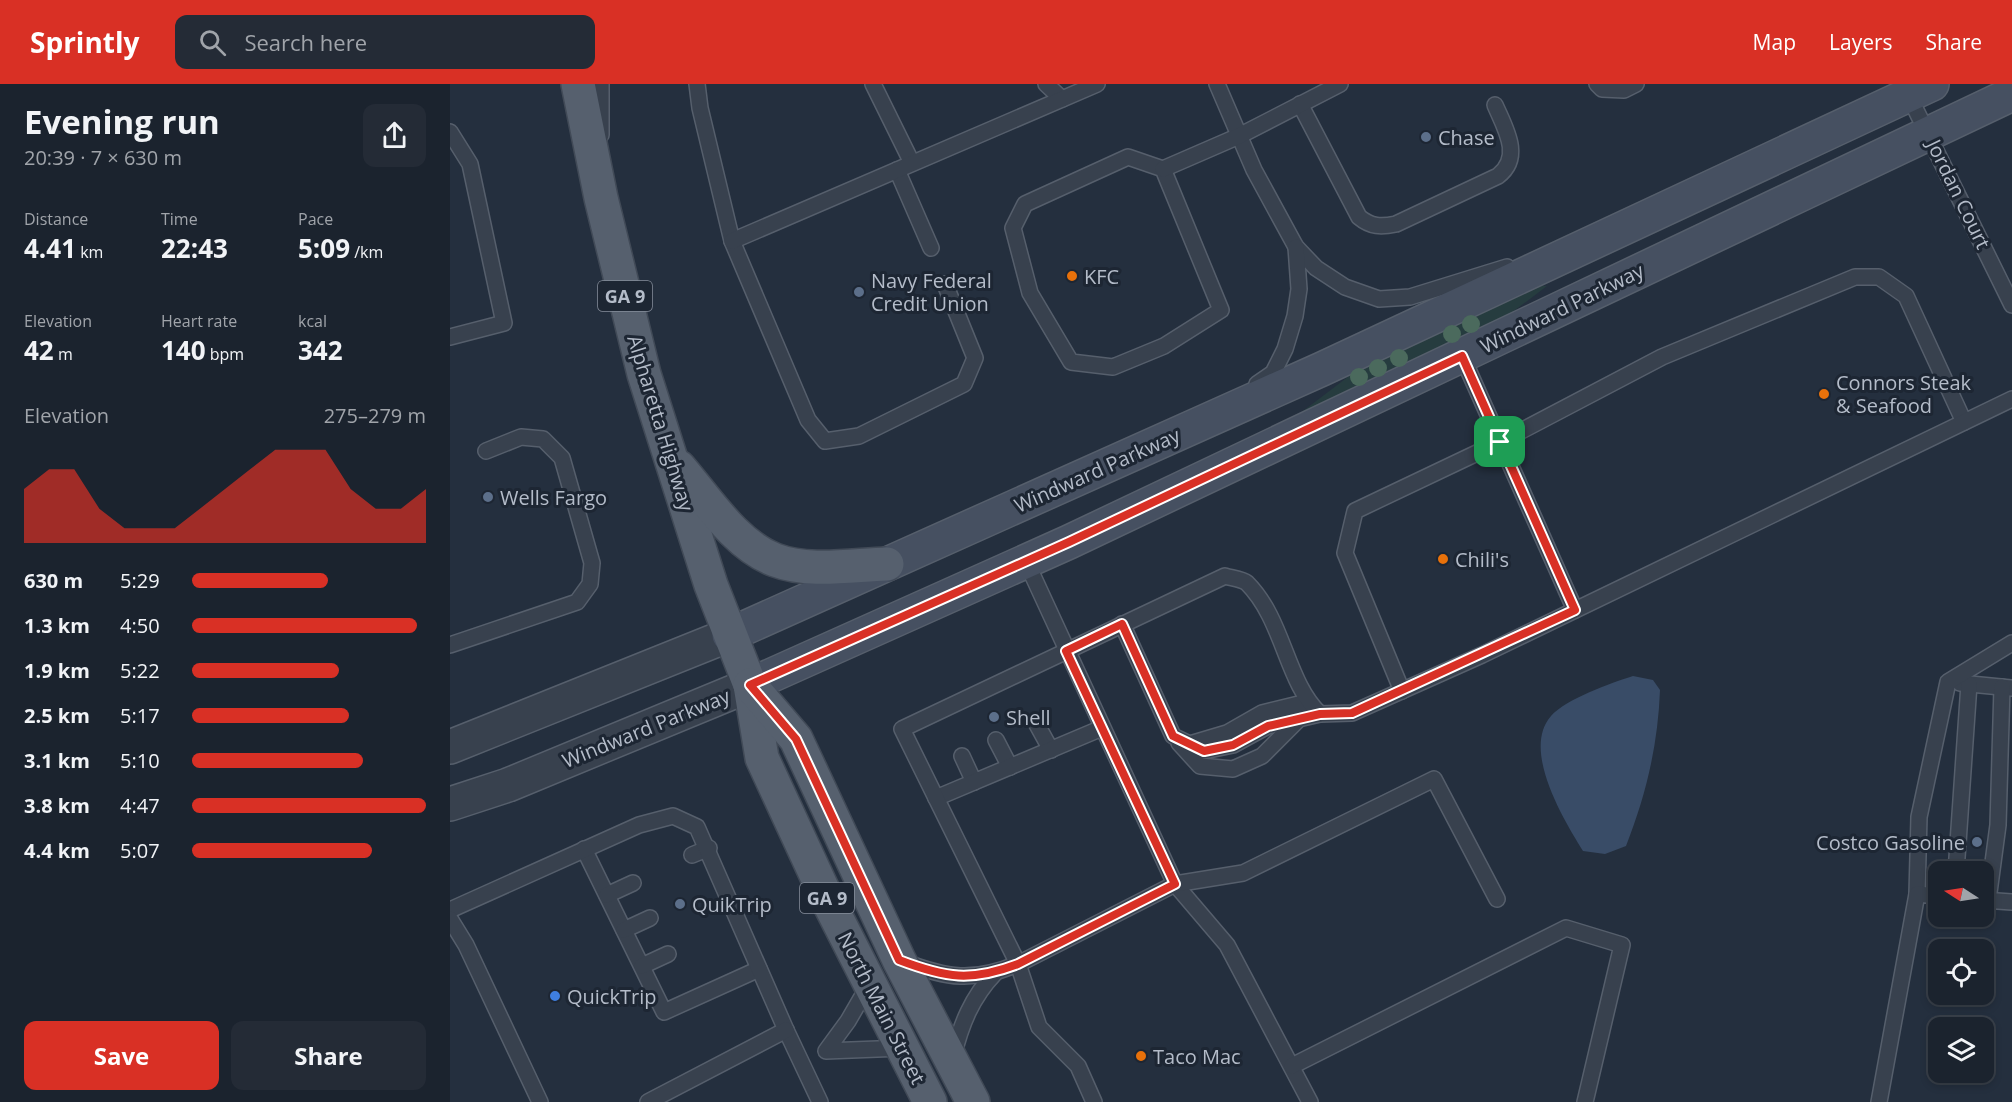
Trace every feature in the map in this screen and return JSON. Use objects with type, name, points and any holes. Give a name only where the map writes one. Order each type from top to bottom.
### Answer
[{"type":"main road","name":"Windward Parkway","points":[[729,635],[1197,426],[1613,235],[1915,88]]},
{"type":"main road","name":"Alpharetta Highway","points":[[581,89],[601,198],[644,374],[729,635],[750,685]]},
{"type":"main road","name":"Windward Parkway","points":[[750,685],[1026,561],[2012,94]]},
{"type":"main road","points":[[669,455],[744,541],[775,560],[807,566],[887,564]]},
{"type":"main road","name":"North Main Street","points":[[750,685],[796,739],[899,960],[973,1102]]},
{"type":"main road","name":"North Main Street","points":[[750,685],[762,758],[829,903],[930,1102]]},
{"type":"street","name":"Windward Parkway","points":[[450,747],[729,635]]},
{"type":"street","name":"Windward Parkway","points":[[454,807],[750,685]]},
{"type":"lane","points":[[697,84],[700,108],[732,241],[808,420],[825,441],[859,436],[964,384],[975,358],[945,284]]},
{"type":"lane","points":[[873,84],[912,163]]},
{"type":"lane","points":[[1046,84],[1062,99]]},
{"type":"lane","points":[[732,241],[1097,84]]},
{"type":"lane","points":[[1217,84],[1254,170],[1296,248],[1316,268],[1345,287],[1379,299],[1410,297],[1613,235]]},
{"type":"lane","points":[[1163,169],[1221,310],[1164,346],[1113,367],[1071,362],[1030,293],[1013,228],[1025,204],[1128,157],[1163,169],[1239,136],[1340,84]]},
{"type":"lane","points":[[1597,84],[1602,89],[1624,90],[1636,84]]},
{"type":"lane","name":"Jordan Court","points":[[1915,88],[1930,133],[2012,305]]},
{"type":"lane","points":[[1300,104],[1359,217],[1368,224],[1382,226],[1396,224],[1498,176],[1507,169],[1511,159],[1510,139],[1495,105]]},
{"type":"lane","points":[[450,132],[470,164],[504,323],[450,337]]},
{"type":"lane","points":[[897,170],[931,248]]},
{"type":"lane","points":[[1197,426],[1273,374],[1285,349],[1295,316],[1299,290],[1296,248]]},
{"type":"lane","points":[[1402,691],[1345,553],[1355,511],[1500,442],[1662,357],[1855,277],[1879,277],[1906,296],[1964,422]]},
{"type":"lane","points":[[1462,356],[1575,610]]},
{"type":"lane","points":[[1173,736],[1204,751],[1233,745],[1268,726],[1320,714],[1352,713],[1575,610],[2012,399]]},
{"type":"lane","points":[[450,645],[577,602],[590,584],[592,563],[562,458],[543,439],[521,437],[486,451]]},
{"type":"lane","points":[[1026,561],[1175,884],[1227,945],[1310,1102]]},
{"type":"lane","points":[[1094,1102],[1078,1066],[1039,1027],[1018,964],[902,729],[941,717],[1012,682],[1066,651],[1225,576],[1245,582],[1278,629],[1307,702],[1320,714]]},
{"type":"lane","points":[[1122,624],[1173,736],[1200,766],[1233,769],[1262,756],[1299,719]]},
{"type":"lane","points":[[1879,1102],[1917,894],[1919,817],[1948,682],[2012,643]]},
{"type":"lane","points":[[1948,682],[2007,687],[1998,825],[1992,861]]},
{"type":"lane","points":[[1957,861],[1969,684]]},
{"type":"lane","points":[[1190,744],[1227,733],[1262,713],[1307,702]]},
{"type":"lane","points":[[1035,721],[1051,750]]},
{"type":"lane","points":[[936,798],[1102,728]]},
{"type":"lane","points":[[996,740],[1010,767]]},
{"type":"lane","points":[[962,756],[974,782]]},
{"type":"lane","points":[[899,960],[962,977],[995,973],[1018,964],[1175,884],[1243,873],[1434,779],[1497,899]]},
{"type":"lane","points":[[450,909],[639,825],[673,816],[697,827],[723,884],[732,922],[759,969],[820,1102]]},
{"type":"lane","points":[[692,855],[708,848]]},
{"type":"lane","points":[[584,849],[664,1012],[759,969]]},
{"type":"lane","points":[[607,895],[633,883]]},
{"type":"lane","points":[[709,891],[723,884]]},
{"type":"lane","points":[[1917,894],[1928,895]]},
{"type":"lane","points":[[1994,901],[2012,902]]},
{"type":"lane","points":[[624,930],[650,918]]},
{"type":"lane","points":[[450,919],[466,945],[540,1102]]},
{"type":"lane","points":[[1292,1066],[1566,928],[1622,945],[1585,1102]]},
{"type":"lane","points":[[642,966],[668,954]]},
{"type":"lane","points":[[952,1060],[968,1011],[982,988],[995,973]]},
{"type":"lane","points":[[802,1064],[826,1050],[848,1021],[870,983]]},
{"type":"lane","points":[[648,1102],[786,1030]]},
{"type":"lane","points":[[826,1050],[903,1048]]},
{"type":"green space","points":[[1542,286],[1547,286],[1502,320],[1309,411],[1303,411],[1357,370]]},
{"type":"water","points":[[1633,676],[1653,680],[1660,690],[1654,750],[1645,789],[1626,846],[1605,854],[1583,851],[1566,822],[1549,785],[1541,747],[1543,730],[1551,716],[1567,704],[1589,692]]},
{"type":"place","name":"Chase","points":[[1426,137]]},
{"type":"place","name":"KFC","points":[[1072,276]]},
{"type":"place","name":"Navy Federal Credit Union","points":[[859,292]]},
{"type":"place","name":"Connors Steak & Seafood","points":[[1824,394]]},
{"type":"place","name":"Wells Fargo","points":[[488,497]]},
{"type":"place","name":"Chili's","points":[[1443,559]]},
{"type":"place","name":"Shell","points":[[994,717]]},
{"type":"place","name":"Costco Gasoline","points":[[1977,842]]},
{"type":"place","name":"QuikTrip","points":[[680,904]]},
{"type":"place","name":"QuickTrip","points":[[555,996]]},
{"type":"place","name":"Taco Mac","points":[[1141,1056]]},
{"type":"route","points":[[1462,356],[1500,442],[1575,610],[1482,655],[1352,713],[1320,714],[1268,726],[1233,745],[1204,751],[1173,736],[1122,624],[1066,651],[1175,884],[1018,964],[995,973],[977,977],[947,975],[899,960],[796,739],[750,685],[1069,542],[1462,356]]}]
